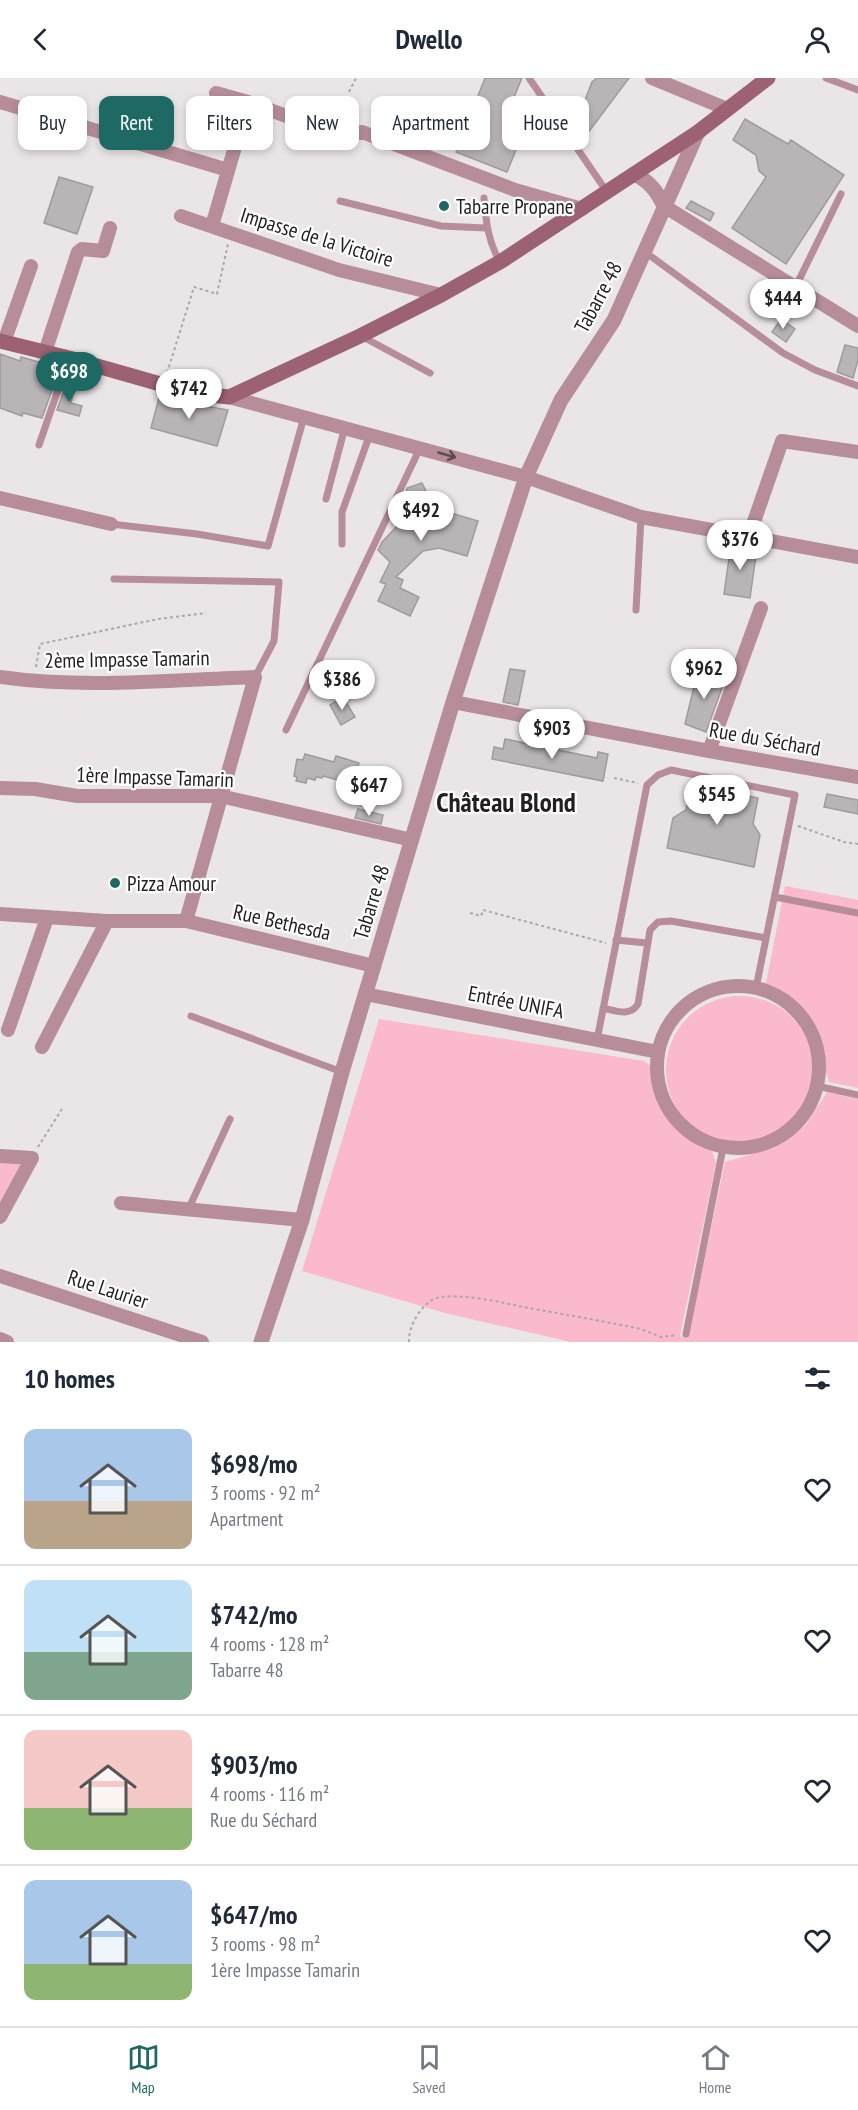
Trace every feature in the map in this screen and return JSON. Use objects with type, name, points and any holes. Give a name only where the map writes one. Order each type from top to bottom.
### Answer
[{"type":"main road","points":[[2,342],[69,358],[192,393],[229,397],[360,336],[500,262],[698,132],[768,78]]},
{"type":"street","points":[[652,78],[727,109]]},
{"type":"street","points":[[216,93],[227,96]]},
{"type":"street","points":[[0,102],[228,170]]},
{"type":"street","points":[[273,111],[346,135],[362,132],[515,190],[582,209]]},
{"type":"street","name":"Tabarre 48","points":[[261,1342],[302,1220],[342,1072],[453,702],[526,477],[561,400],[614,320],[698,132]]},
{"type":"street","points":[[212,226],[234,150]]},
{"type":"street","points":[[634,174],[651,185],[664,206],[858,326]]},
{"type":"street","name":"Impasse de la Victoire","points":[[182,216],[339,270],[441,295]]},
{"type":"street","points":[[45,352],[78,252],[82,249],[103,251],[110,228]]},
{"type":"street","points":[[2,342],[31,266]]},
{"type":"street","points":[[229,397],[526,477],[641,517],[858,557]]},
{"type":"street","points":[[749,536],[782,441],[858,452]]},
{"type":"street","points":[[1,501],[111,524]]},
{"type":"street","points":[[710,751],[761,609]]},
{"type":"street","points":[[186,921],[255,676]]},
{"type":"street","name":"2ème Impasse Tamarin","points":[[0,677],[33,682],[109,682],[255,676]]},
{"type":"street","name":"Rue du Séchard","points":[[453,702],[858,777]]},
{"type":"street","name":"1ère Impasse Tamarin","points":[[0,788],[34,789],[77,796],[220,796],[412,840]]},
{"type":"street","name":"Rue Bethesda","points":[[0,914],[107,921],[186,921],[374,966]]},
{"type":"street","points":[[8,1030],[47,918]]},
{"type":"street","points":[[42,1047],[107,921]]},
{"type":"street","points":[[730,986],[756,988],[780,997],[800,1014],[814,1036],[820,1061],[817,1086],[808,1109],[792,1128],[771,1142],[748,1148],[723,1148],[699,1139],[678,1123],[664,1102],[657,1078],[658,1052],[667,1027],[683,1007],[705,993],[730,986]]},
{"type":"street","name":"Entrée UNIFA","points":[[365,994],[658,1052]]},
{"type":"street","points":[[0,1156],[32,1158],[0,1217]]},
{"type":"street","points":[[121,1203],[302,1220]]},
{"type":"street","name":"Rue Laurier","points":[[0,1276],[202,1342]]},
{"type":"street","points":[[0,1339],[7,1342]]},
{"type":"lane","points":[[529,78],[607,192]]},
{"type":"lane","points":[[826,78],[858,90]]},
{"type":"lane","points":[[796,286],[841,194]]},
{"type":"lane","points":[[484,198],[486,228],[492,248],[500,262]]},
{"type":"lane","points":[[340,201],[441,226],[486,228]]},
{"type":"lane","points":[[645,252],[783,353],[815,370],[858,386]]},
{"type":"lane","points":[[360,336],[430,373]]},
{"type":"lane","points":[[39,445],[69,358]]},
{"type":"lane","points":[[111,524],[197,534],[268,546],[304,417]]},
{"type":"lane","points":[[326,499],[345,427]]},
{"type":"lane","points":[[342,544],[342,512],[370,434]]},
{"type":"lane","points":[[286,730],[420,447]]},
{"type":"lane","points":[[636,610],[641,517]]},
{"type":"lane","points":[[114,579],[279,582],[274,641],[255,676]]},
{"type":"lane","points":[[597,1040],[646,785],[658,775],[671,770],[795,795],[756,988]]},
{"type":"lane","points":[[775,897],[858,913]]},
{"type":"lane","points":[[603,1008],[627,1013],[635,1009],[638,1004],[647,943],[653,926],[664,921],[766,938]]},
{"type":"lane","points":[[616,943],[647,943]]},
{"type":"lane","points":[[191,1016],[342,1072]]},
{"type":"lane","points":[[817,1086],[858,1095]]},
{"type":"lane","points":[[188,1210],[230,1119]]},
{"type":"lane","points":[[686,1334],[723,1148]]},
{"type":"path","points":[[349,92],[356,78]]},
{"type":"path","points":[[163,384],[194,288],[217,294],[231,232]]},
{"type":"path","points":[[33,682],[40,644],[147,621],[206,613]]},
{"type":"path","points":[[614,778],[646,785]]},
{"type":"path","points":[[789,823],[844,842],[858,844]]},
{"type":"path","points":[[470,913],[481,916],[483,910],[616,943]]},
{"type":"path","points":[[32,1158],[62,1108]]},
{"type":"path","points":[[409,1342],[408,1332],[421,1310],[428,1302],[441,1297],[504,1303],[641,1329],[661,1337],[686,1334]]},
{"type":"shaded area","points":[[785,886],[858,900],[858,1088],[829,1082],[817,1043],[799,1008],[766,983]]},
{"type":"shaded area","points":[[740,996],[768,1001],[793,1017],[809,1042],[814,1070],[809,1098],[793,1123],[768,1139],[740,1144],[712,1139],[687,1123],[671,1098],[666,1070],[671,1042],[687,1017],[712,1001]]},
{"type":"shaded area","points":[[379,1019],[644,1061],[650,1066],[656,1075],[658,1096],[665,1111],[687,1134],[710,1149],[716,1163],[680,1336],[688,1338],[725,1162],[773,1148],[806,1125],[827,1092],[858,1099],[858,1342],[571,1342],[445,1313],[302,1271]]},
{"type":"shaded area","points":[[0,1161],[22,1162],[0,1203]]},
{"type":"building","points":[[485,78],[522,78],[515,96],[502,96],[502,150],[516,150],[507,172],[456,152],[457,150],[490,150],[490,96],[478,96]]},
{"type":"building","points":[[597,78],[629,78],[589,131],[589,96],[587,96],[592,82]]},
{"type":"building","points":[[745,119],[788,144],[791,140],[844,175],[786,264],[732,228],[766,177],[759,171],[756,155],[733,140]]},
{"type":"building","points":[[59,177],[93,187],[77,234],[44,223]]},
{"type":"building","points":[[691,201],[714,213],[710,221],[686,208]]},
{"type":"building","points":[[781,319],[795,329],[786,342],[772,332]]},
{"type":"building","points":[[845,345],[858,348],[858,360],[853,378],[837,372]]},
{"type":"building","points":[[0,354],[20,361],[21,357],[60,368],[42,418],[23,413],[22,416],[0,408]]},
{"type":"building","points":[[65,387],[74,389],[71,403],[82,406],[79,416],[57,410]]},
{"type":"building","points":[[160,394],[189,403],[228,410],[217,446],[151,428]]},
{"type":"building","points":[[422,483],[430,499],[446,503],[444,511],[478,521],[467,556],[439,548],[423,551],[396,577],[403,580],[400,588],[419,597],[410,616],[378,601],[386,584],[380,582],[390,562],[378,550],[382,542],[402,521],[402,508],[408,502],[407,488]]},
{"type":"building","points":[[731,544],[757,548],[750,598],[724,594]]},
{"type":"building","points":[[510,669],[525,671],[518,705],[503,702]]},
{"type":"building","points":[[698,670],[726,677],[706,732],[685,724]]},
{"type":"building","points":[[343,697],[355,717],[341,725],[330,705]]},
{"type":"building","points":[[505,739],[597,758],[598,752],[608,754],[603,781],[492,759],[494,747],[503,749]]},
{"type":"building","points":[[305,754],[334,762],[336,756],[359,763],[353,784],[323,776],[322,778],[316,777],[315,780],[307,778],[306,783],[296,781],[297,777],[294,776],[297,759],[303,760]]},
{"type":"building","points":[[691,784],[758,798],[753,824],[760,835],[754,867],[667,848],[673,818],[686,810]]},
{"type":"building","points":[[827,794],[858,800],[858,814],[824,807]]},
{"type":"building","points":[[358,809],[383,815],[381,824],[355,818]]},
{"type":"place","name":"Tabarre Propane","points":[[444,206]]},
{"type":"place","name":"Pizza Amour","points":[[115,883]]},
{"type":"district","name":"Château Blond","points":[[506,802]]}]
